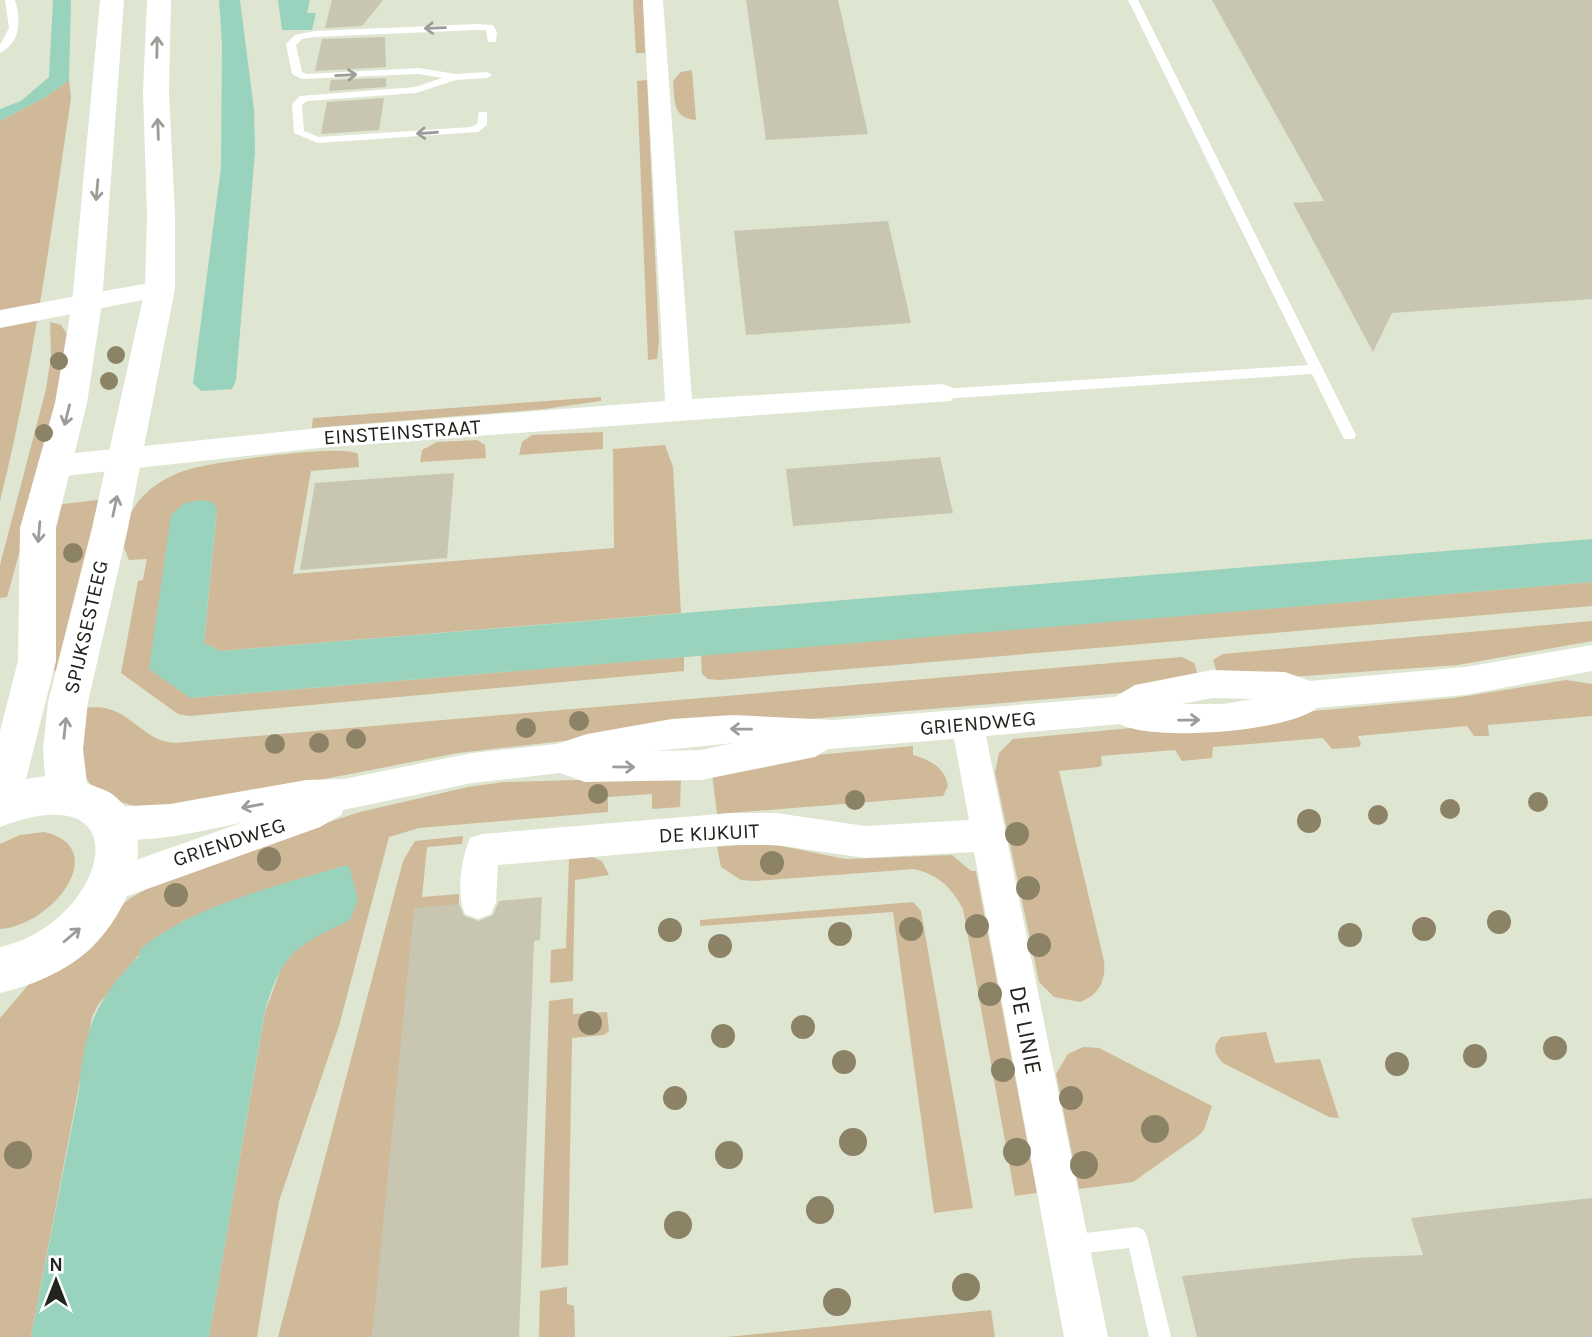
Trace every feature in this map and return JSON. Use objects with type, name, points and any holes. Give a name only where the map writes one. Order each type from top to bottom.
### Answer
[{"type":"main road","name":"SPIJKSESTEEG","points":[[0,793],[11,767],[37,661],[38,528],[71,403],[87,303],[112,0]]},
{"type":"main road","name":"SPIJKSESTEEG","points":[[68,796],[63,749],[68,702],[125,460],[160,289],[159,0]]},
{"type":"main road","points":[[0,808],[31,797],[68,796],[93,805],[111,823],[118,851],[111,885],[89,920],[73,936],[4,977]]},
{"type":"street","points":[[653,0],[679,410]]},
{"type":"street","points":[[0,319],[160,289]]},
{"type":"street","name":"EINSTEINSTRAAT","points":[[125,460],[328,437],[679,410],[942,394]]},
{"type":"street","points":[[55,466],[125,460]]},
{"type":"street","name":"GRIENDWEG","points":[[111,823],[170,820],[306,796],[344,794],[472,768],[557,759],[585,767],[701,765],[803,747],[834,735],[1123,710],[1138,718],[1223,718],[1296,706],[1310,695],[1465,681],[1592,658]]},
{"type":"street","name":"DE LINIE","points":[[967,724],[1086,1337]]},
{"type":"street","name":"GRIENDWEG","points":[[111,885],[308,816],[344,794]]},
{"type":"street","name":"DE KIJKUIT","points":[[478,902],[482,850],[732,829],[776,829],[865,842],[988,835]]},
{"type":"lane","points":[[0,50],[10,43],[15,27],[10,0]]},
{"type":"lane","points":[[1133,0],[1349,435]]},
{"type":"lane","points":[[487,75],[456,77],[419,71],[306,77],[297,74],[291,44],[299,37],[314,34],[477,27],[489,27],[492,40]]},
{"type":"lane","points":[[456,77],[416,90],[304,98],[297,104],[299,133],[306,138],[318,140],[474,130],[482,125],[483,114]]},
{"type":"lane","points":[[942,394],[1317,369]]},
{"type":"lane","points":[[1068,1245],[1137,1237],[1160,1337]]},
{"type":"shaded area","points":[[53,0],[71,0],[69,80],[47,96],[0,121],[0,109],[21,101],[49,77]]},
{"type":"shaded area","points":[[219,0],[240,0],[254,110],[255,151],[236,380],[232,389],[201,391],[193,383],[221,167],[222,43]]},
{"type":"shaded area","points":[[278,0],[310,0],[307,13],[316,13],[312,30],[282,30]]},
{"type":"shaded area","points":[[633,0],[643,0],[645,53],[636,53]]},
{"type":"shaded area","points":[[692,70],[696,120],[688,119],[679,112],[674,95],[673,81],[681,72]]},
{"type":"shaded area","points":[[69,80],[71,98],[40,301],[0,501],[0,121],[47,96]]},
{"type":"shaded area","points":[[647,80],[659,341],[657,359],[648,360],[637,81]]},
{"type":"shaded area","points":[[50,322],[61,325],[70,339],[28,522],[7,597],[0,598],[0,565],[46,389],[51,356]]},
{"type":"shaded area","points":[[601,397],[601,401],[544,409],[312,428],[313,418]]},
{"type":"shaded area","points":[[603,432],[603,449],[519,455],[522,442],[532,435]]},
{"type":"shaded area","points":[[477,440],[485,445],[486,458],[420,462],[422,450],[437,442]]},
{"type":"shaded area","points":[[665,445],[673,467],[681,613],[220,651],[204,643],[217,509],[190,698],[684,657],[684,671],[190,716],[178,714],[121,673],[138,581],[143,580],[147,559],[129,560],[120,538],[139,500],[151,488],[176,474],[207,465],[305,452],[348,451],[358,454],[359,467],[311,471],[293,574],[614,548],[613,449]]},
{"type":"shaded area","points":[[104,499],[65,669],[45,672],[56,505]]},
{"type":"shaded area","points":[[202,500],[212,502],[217,508],[204,643],[220,651],[1592,539],[1592,582],[190,698],[149,669],[171,515],[185,503]]},
{"type":"shaded area","points":[[1592,582],[1592,606],[719,680],[708,679],[702,674],[701,655]]},
{"type":"shaded area","points":[[1592,621],[1592,641],[1458,665],[1290,677],[1218,676],[1213,660],[1223,654]]},
{"type":"shaded area","points":[[1182,657],[1194,663],[1199,678],[1167,681],[1121,693],[608,736],[458,753],[166,810],[130,805],[105,795],[86,779],[78,755],[79,708],[101,708],[117,712],[155,738],[174,743]]},
{"type":"shaded area","points":[[1566,680],[1592,684],[1592,716],[1488,725],[1489,736],[1474,736],[1467,726],[1358,736],[1361,744],[1359,747],[1332,749],[1323,738],[1213,747],[1212,758],[1182,761],[1175,750],[1101,756],[1102,765],[1099,767],[1059,771],[1104,961],[1104,975],[1096,991],[1080,1002],[1054,997],[1039,982],[995,773],[999,753],[1013,739],[1454,698]]},
{"type":"shaded area","points":[[913,746],[913,755],[931,762],[944,774],[948,786],[943,796],[717,814],[712,773],[794,757]]},
{"type":"shaded area","points":[[681,777],[680,807],[652,809],[652,794],[608,797],[608,812],[419,828],[389,837],[339,1026],[279,1201],[257,1337],[209,1337],[265,1012],[282,966],[296,949],[310,939],[344,866],[270,888],[183,921],[137,957],[98,1005],[92,1017],[31,1337],[0,1337],[0,1018],[30,983],[129,899],[177,871],[360,812],[468,787],[504,782]]},
{"type":"shaded area","points":[[44,832],[64,840],[73,853],[74,868],[68,885],[56,901],[39,914],[20,924],[0,929],[0,844],[20,835]]},
{"type":"shaded area","points":[[463,836],[462,844],[427,847],[422,897],[459,894],[459,905],[372,1337],[278,1337],[403,861],[415,841]]},
{"type":"shaded area","points":[[753,844],[782,846],[845,859],[952,855],[971,871],[976,871],[1037,1193],[1015,1196],[963,909],[954,894],[937,878],[914,869],[754,881],[741,880],[721,867],[717,847]]},
{"type":"shaded area","points":[[592,857],[602,861],[609,875],[575,880],[573,981],[550,983],[551,950],[566,948],[569,859]]},
{"type":"shaded area","points":[[349,866],[358,899],[350,920],[304,944],[294,953],[278,975],[265,1011],[209,1337],[31,1337],[79,1090],[84,1049],[103,1001],[140,955],[139,951],[182,922],[236,899]]},
{"type":"shaded area","points":[[913,902],[921,911],[973,1208],[934,1213],[893,912],[700,926],[700,920]]},
{"type":"shaded area","points":[[573,998],[573,1014],[607,1012],[609,1031],[604,1035],[572,1038],[568,1265],[541,1268],[549,1001]]},
{"type":"shaded area","points":[[1266,1032],[1275,1063],[1320,1059],[1339,1118],[1329,1117],[1223,1063],[1216,1053],[1215,1047],[1221,1037]]},
{"type":"shaded area","points":[[1083,1047],[1099,1048],[1212,1106],[1204,1130],[1133,1182],[1079,1189],[1056,1074],[1068,1054]]},
{"type":"shaded area","points":[[567,1287],[567,1304],[574,1306],[575,1337],[539,1337],[540,1291]]},
{"type":"shaded area","points":[[991,1310],[995,1337],[727,1337]]},
{"type":"building","points":[[332,0],[383,0],[362,26],[325,28]]},
{"type":"building","points":[[746,0],[838,0],[868,134],[766,140]]},
{"type":"building","points":[[1212,0],[1592,0],[1592,299],[1392,313],[1373,352],[1293,203],[1324,201]]},
{"type":"building","points":[[385,37],[386,67],[315,71],[322,39]]},
{"type":"building","points":[[386,78],[386,87],[329,91],[331,80]]},
{"type":"building","points":[[384,98],[379,130],[321,134],[327,102]]},
{"type":"building","points":[[888,221],[911,323],[746,335],[734,231]]},
{"type":"building","points":[[940,457],[953,513],[793,526],[786,469]]},
{"type":"building","points":[[454,473],[447,558],[300,570],[315,483]]},
{"type":"building","points":[[542,897],[540,940],[534,941],[519,1337],[372,1337],[414,908],[459,904],[464,916],[479,921],[493,915],[499,901]]},
{"type":"building","points":[[1592,1198],[1592,1337],[1197,1337],[1182,1276],[1355,1258],[1423,1255],[1411,1218]]}]
